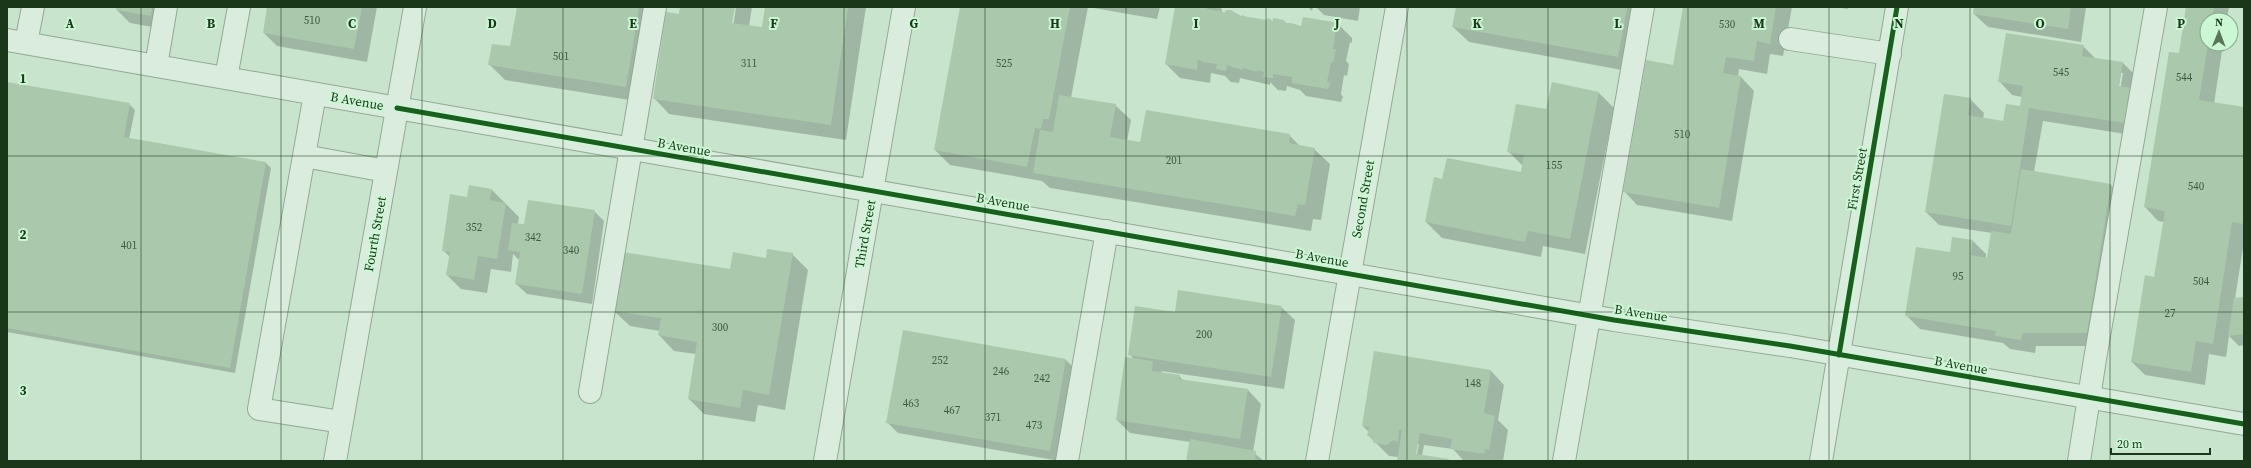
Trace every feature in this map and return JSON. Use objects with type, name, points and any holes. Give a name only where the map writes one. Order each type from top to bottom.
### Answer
[{"type":"street","points":[[17,42],[33,7]]},
{"type":"street","points":[[156,66],[166,7]]},
{"type":"street","points":[[226,78],[239,7]]},
{"type":"street","name":"Fourth Street","points":[[335,461],[415,7]]},
{"type":"street","points":[[590,392],[656,7]]},
{"type":"street","name":"Third Street","points":[[825,461],[904,7]]},
{"type":"street","name":"Second Street","points":[[1317,461],[1397,7]]},
{"type":"street","points":[[1564,461],[1644,7]]},
{"type":"street","name":"First Street","points":[[1821,461],[1898,7]]},
{"type":"street","points":[[2079,461],[2156,7]]},
{"type":"street","points":[[1790,39],[1890,54]]},
{"type":"street","name":"B Avenue","points":[[17,42],[1350,274],[2244,424]]},
{"type":"street","points":[[314,94],[259,409],[342,422]]},
{"type":"street","points":[[304,156],[386,171]]},
{"type":"street","points":[[1067,461],[1107,231]]},
{"type":"building","points":[[116,7],[152,7],[151,16],[116,10]]},
{"type":"building","points":[[267,7],[362,7],[354,49],[263,33]]},
{"type":"building","points":[[517,7],[639,7],[626,87],[488,65],[492,44],[510,46]]},
{"type":"building","points":[[680,7],[735,7],[732,23],[762,27],[765,7],[848,7],[831,125],[653,99],[666,12],[679,14]]},
{"type":"building","points":[[960,7],[1070,7],[1049,119],[1043,119],[1041,129],[1035,128],[1027,167],[934,150]]},
{"type":"building","points":[[1175,7],[1207,7],[1207,9],[1218,10],[1225,13],[1226,10],[1231,10],[1241,16],[1244,14],[1243,16],[1266,20],[1268,18],[1273,21],[1273,18],[1284,20],[1284,23],[1291,23],[1301,26],[1303,17],[1339,23],[1340,30],[1336,29],[1333,49],[1336,49],[1333,63],[1331,62],[1327,82],[1330,82],[1328,89],[1292,83],[1292,77],[1273,74],[1273,78],[1263,77],[1264,72],[1257,70],[1257,72],[1243,68],[1242,70],[1227,65],[1226,71],[1216,69],[1217,64],[1198,60],[1197,70],[1165,64]]},
{"type":"building","points":[[1456,7],[1627,7],[1618,57],[1452,27]]},
{"type":"building","points":[[1683,7],[1776,7],[1770,44],[1757,41],[1754,61],[1726,57],[1723,73],[1741,76],[1719,208],[1623,192],[1646,60],[1673,65]]},
{"type":"building","points":[[1974,7],[2071,7],[2068,29],[1973,14]]},
{"type":"building","points":[[2186,7],[2214,7],[2213,12],[2199,12],[2199,52],[2207,52],[2199,100],[2244,107],[2244,224],[2232,222],[2213,344],[2196,341],[2191,372],[2131,362],[2145,275],[2154,277],[2165,211],[2144,207],[2169,52],[2179,53]]},
{"type":"building","points":[[2006,33],[2084,45],[2082,56],[2123,62],[2119,86],[2131,88],[2125,123],[2029,108],[2011,226],[1925,212],[1944,94],[1971,98],[1968,115],[2003,121],[2006,104],[2020,106],[2023,86],[1998,82]]},
{"type":"building","points":[[7,82],[130,103],[124,137],[266,162],[230,368],[7,328]]},
{"type":"building","points":[[1552,82],[1599,92],[1570,239],[1528,231],[1525,242],[1425,222],[1434,177],[1442,179],[1447,158],[1521,172],[1524,155],[1507,152],[1516,104],[1546,109]]},
{"type":"building","points":[[1059,95],[1116,104],[1110,137],[1140,142],[1146,110],[1290,134],[1289,143],[1315,148],[1305,205],[1298,204],[1295,216],[1033,173],[1040,130],[1053,132]]},
{"type":"building","points":[[2021,169],[2111,184],[2087,333],[2023,333],[2021,340],[1995,336],[1996,331],[1905,316],[1916,247],[1950,252],[1952,237],[1973,240],[1971,255],[1987,258],[1991,231],[2011,234]]},
{"type":"building","points":[[469,185],[492,189],[490,200],[506,203],[497,259],[478,256],[474,280],[446,275],[450,252],[442,251],[450,194],[467,197]]},
{"type":"building","points":[[528,200],[595,210],[582,294],[515,284],[520,252],[508,250],[512,223],[524,224]]},
{"type":"building","points":[[767,249],[793,253],[769,395],[743,390],[740,408],[688,399],[697,342],[658,335],[661,318],[613,311],[623,252],[730,269],[733,252],[766,258]]},
{"type":"building","points":[[1178,290],[1282,306],[1271,377],[1128,355],[1135,306],[1175,312]]},
{"type":"building","points":[[2244,297],[2244,334],[2228,336],[2234,298]]},
{"type":"building","points":[[903,330],[1066,359],[1050,451],[886,423]]},
{"type":"building","points":[[1374,351],[1491,370],[1484,413],[1495,416],[1489,450],[1485,449],[1484,454],[1450,449],[1452,439],[1420,433],[1416,454],[1449,459],[1448,461],[1397,461],[1402,430],[1399,430],[1398,442],[1393,440],[1387,445],[1374,443],[1371,436],[1367,436],[1369,427],[1362,426]]},
{"type":"building","points":[[1125,357],[1153,361],[1152,371],[1180,375],[1179,379],[1248,389],[1240,439],[1116,420]]},
{"type":"building","points":[[1190,439],[1256,451],[1255,459],[1261,461],[1186,461]]},
{"type":"cycle path","points":[[1839,355],[1897,7]]},
{"type":"cycle path","points":[[397,108],[1614,320],[1790,346],[2244,424]]}]
